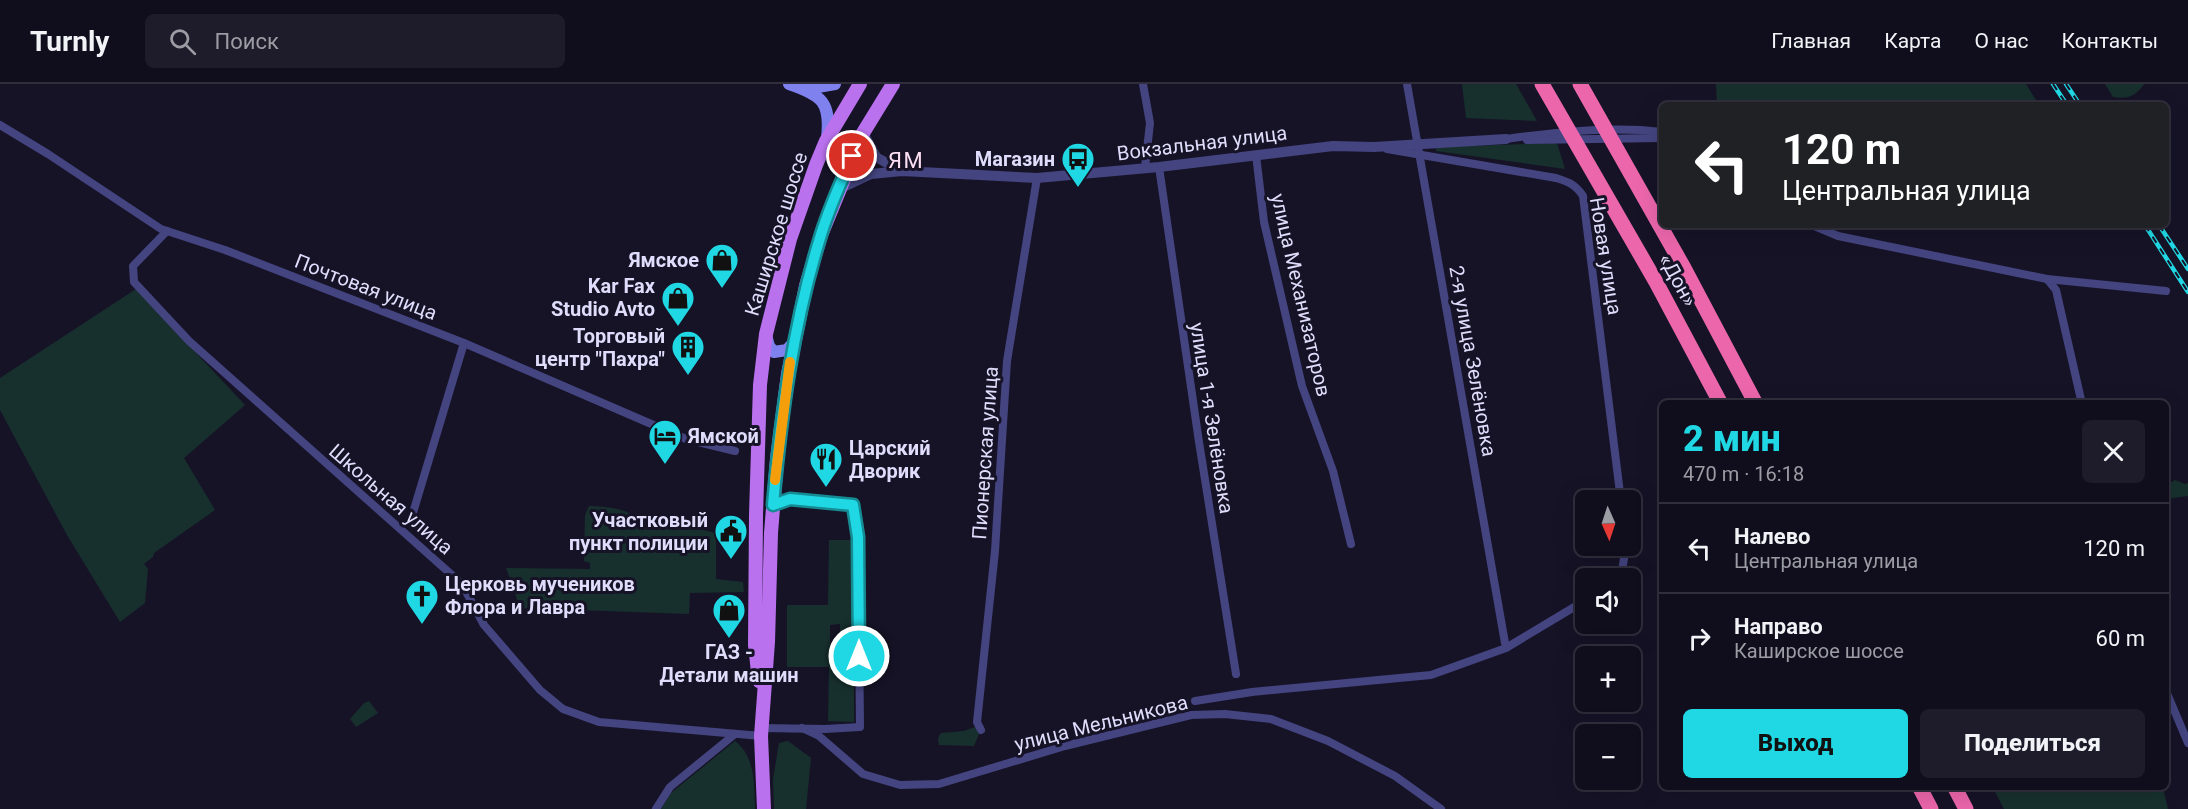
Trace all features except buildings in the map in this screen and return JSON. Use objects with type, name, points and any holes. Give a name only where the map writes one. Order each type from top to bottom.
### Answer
[{"type":"highway","name":"«Дон»","points":[[1542,84],[1656,282],[1719,400]]},
{"type":"highway","name":"«Дон»","points":[[1580,84],[1659,225]]},
{"type":"highway","name":"«Дон»","points":[[1661,228],[1754,400]]},
{"type":"highway","points":[[1921,790],[1931,809]]},
{"type":"highway","points":[[1956,790],[1966,809]]},
{"type":"main road","points":[[789,84],[813,93],[823,103],[828,112],[826,141]]},
{"type":"main road","points":[[795,84],[818,87],[835,84]]},
{"type":"main road","name":"Каширское шоссе","points":[[764,809],[762,732],[755,645],[760,385],[766,333],[790,239],[826,141],[860,84]]},
{"type":"main road","name":"Каширское шоссе","points":[[762,732],[773,505],[788,374],[794,342],[806,286],[821,235],[863,133],[893,84]]},
{"type":"main road","points":[[766,333],[769,346],[774,352],[787,350],[794,342]]},
{"type":"street","points":[[1143,84],[1150,123],[1145,168]]},
{"type":"street","name":"2-я улица Зелёновка","points":[[1407,84],[1506,645]]},
{"type":"street","name":"Почтовая улица","points":[[0,125],[167,231],[225,250],[464,343],[686,439],[735,451]]},
{"type":"street","points":[[1506,139],[1546,133],[1638,130],[1659,132]]},
{"type":"street","name":"Вокзальная улица","points":[[863,133],[876,157],[902,171]]},
{"type":"street","points":[[1506,139],[1557,141],[1659,138]]},
{"type":"street","name":"Вокзальная улица","points":[[839,189],[871,174],[902,171],[1037,178],[1159,167],[1333,146],[1374,147],[1506,139]]},
{"type":"street","name":"Новая улица","points":[[1374,147],[1556,178],[1571,182],[1583,196],[1620,490]]},
{"type":"street","name":"улица Механизаторов","points":[[1256,155],[1264,222],[1302,386],[1333,471],[1351,543]]},
{"type":"street","name":"улица 1-я Зелёновка","points":[[1159,167],[1198,442],[1236,674]]},
{"type":"street","name":"Пионерская улица","points":[[981,730],[977,722],[995,551],[1007,361],[1037,178]]},
{"type":"street","points":[[1819,228],[1838,236],[2047,279],[2166,291]]},
{"type":"street","name":"Школьная улица","points":[[167,231],[133,266],[134,282],[189,341],[462,584],[484,626],[540,690],[563,709],[599,722],[735,734],[802,728],[860,727],[858,537],[853,505],[790,499],[773,505]]},
{"type":"street","points":[[2047,279],[2056,290],[2081,400]]},
{"type":"street","points":[[412,516],[464,343]]},
{"type":"street","points":[[1195,701],[1252,692],[1431,675],[1506,645],[1575,606]]},
{"type":"street","points":[[2169,698],[2188,743]]},
{"type":"street","name":"улица Мельникова","points":[[802,728],[819,736],[863,774],[900,785],[944,782],[1065,746],[1191,715],[1226,714],[1271,719],[1328,741],[1395,776],[1441,809]]},
{"type":"street","points":[[656,809],[670,787],[735,734]]},
{"type":"green space","points":[[1462,84],[1516,84],[1537,121],[1466,118]]},
{"type":"green space","points":[[1716,84],[2026,84],[2037,102],[1717,102]]},
{"type":"green space","points":[[2105,84],[2144,84],[2131,96],[2123,98],[2113,97]]},
{"type":"green space","points":[[1557,143],[1565,169],[1436,151],[1436,147]]},
{"type":"green space","points":[[136,289],[245,405],[184,458],[215,510],[154,553],[153,557],[144,564],[148,569],[145,603],[120,622],[67,535],[0,410],[0,378]]},
{"type":"green space","points":[[2175,480],[2188,483],[2188,496],[2169,499],[2169,483]]},
{"type":"green space","points":[[589,506],[618,509],[633,516],[682,526],[684,523],[716,533],[716,579],[743,582],[744,592],[690,593],[689,614],[520,608],[506,568],[590,569],[590,563],[584,561],[585,515]]},
{"type":"green space","points":[[829,540],[854,540],[854,722],[828,721],[829,667],[787,667],[787,605],[828,605]],"holes":[[[840,624],[840,649],[830,650],[830,625]]]},
{"type":"green space","points":[[369,701],[378,713],[356,727],[350,719],[364,703]]},
{"type":"green space","points":[[975,727],[979,734],[974,746],[939,745],[938,738],[941,733],[964,731]]},
{"type":"green space","points":[[735,741],[747,755],[750,763],[754,782],[755,809],[661,809],[671,793]]},
{"type":"green space","points":[[788,741],[811,758],[806,809],[774,809],[773,779],[779,743]]},
{"type":"green space","points":[[1994,790],[2163,790],[2168,809],[2004,809]]},
{"type":"railway","points":[[2053,84],[2065,102]]},
{"type":"railway","points":[[2066,84],[2078,102]]},
{"type":"railway","points":[[2147,228],[2188,292]]},
{"type":"railway","points":[[2161,228],[2188,269]]},
{"type":"slow traffic","points":[[775,480],[790,362]]},
{"type":"place","name":"Магазин","points":[[1078,188]]},
{"type":"place","name":"Ямское","points":[[722,289]]},
{"type":"place","name":"Kar Fax Studio Avto","points":[[678,327]]},
{"type":"place","name":"Торговый центр \"Пахра\"","points":[[688,376]]},
{"type":"place","name":"Ямской","points":[[665,465]]},
{"type":"place","name":"Царский Дворик","points":[[826,488]]},
{"type":"place","name":"Участковый пункт полиции","points":[[731,560]]},
{"type":"place","name":"Церковь мучеников Флора и Лавра","points":[[422,625]]},
{"type":"place","name":"ГАЗ - Детали машин","points":[[729,639]]},
{"type":"district","name":"ЯМ","points":[[906,160]]},
{"type":"route","points":[[852,156],[821,235],[806,286],[788,374],[773,505],[790,499],[810,499],[853,505],[858,537],[859,656]]}]
